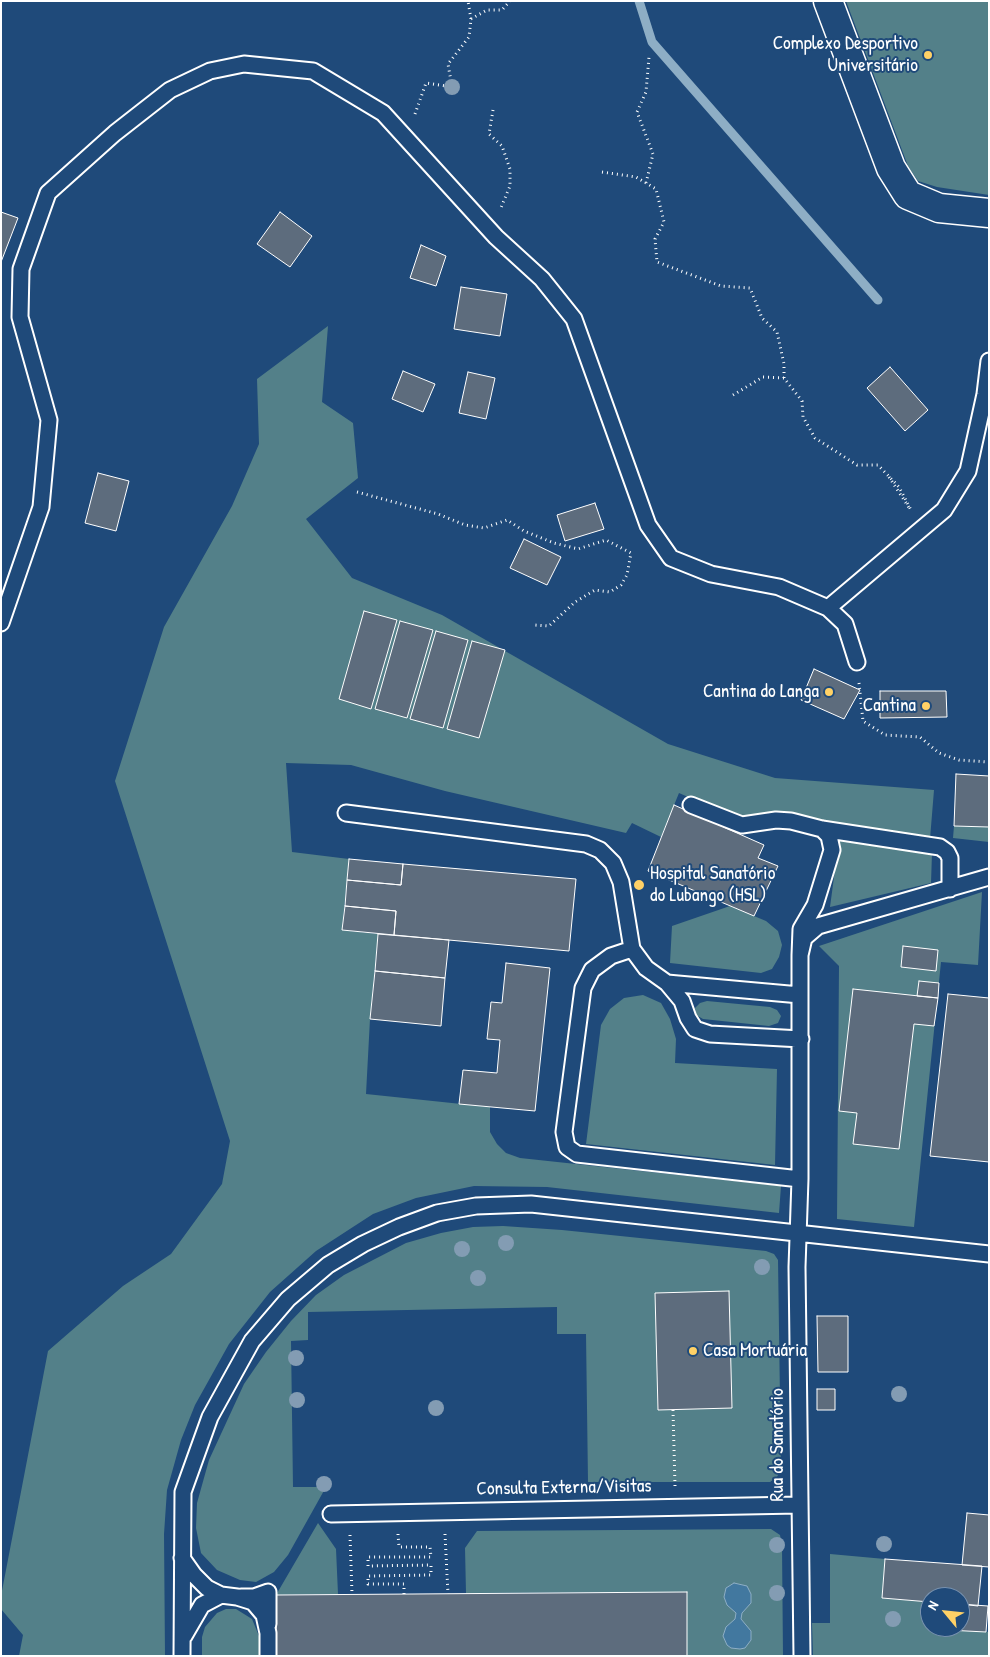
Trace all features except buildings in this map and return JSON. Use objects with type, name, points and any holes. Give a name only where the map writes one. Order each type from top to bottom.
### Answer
[{"type":"street","points":[[828,1],[892,168],[908,195],[938,208],[989,213]]},
{"type":"lane","points":[[1,623],[41,507],[49,420],[20,317],[21,270],[48,193],[116,133],[170,90],[210,72],[244,64],[313,71],[384,113],[496,237],[542,279],[574,319],[648,526],[671,558],[711,574],[779,587],[828,608],[845,624],[857,662]]},
{"type":"lane","points":[[828,608],[944,510],[968,471],[985,394],[989,361]]},
{"type":"lane","points":[[691,805],[742,825],[776,820],[940,847],[947,852],[950,858],[950,888]]},
{"type":"lane","points":[[346,813],[586,844],[600,850],[613,863],[621,882],[632,949],[646,968],[667,983],[682,1001],[688,1018],[695,1028],[710,1034],[801,1039]]},
{"type":"lane","name":"Rua do Sanatório","points":[[802,1656],[798,1505],[800,955],[801,929],[815,905],[832,850],[829,836],[822,829]]},
{"type":"lane","points":[[800,955],[804,938],[818,926],[989,877]]},
{"type":"lane","points":[[632,949],[611,956],[592,970],[583,988],[564,1132],[567,1147],[577,1154],[800,1180]]},
{"type":"lane","points":[[667,983],[800,995]]},
{"type":"lane","points":[[182,1656],[183,1492],[210,1418],[252,1340],[288,1299],[328,1265],[363,1244],[399,1227],[437,1213],[476,1206],[532,1204],[989,1254]]},
{"type":"lane","name":"Consulta Externa/Visitas","points":[[331,1514],[798,1505]]},
{"type":"lane","points":[[182,1558],[206,1588],[221,1595],[253,1602],[264,1615],[268,1633],[268,1656]]},
{"type":"lane","points":[[182,1639],[190,1622],[202,1605],[221,1595]]},
{"type":"path","points":[[404,135],[412,121],[426,83],[452,87],[448,64],[469,37],[471,19],[468,1]]},
{"type":"path","points":[[471,19],[488,10],[502,10],[510,1]]},
{"type":"path","points":[[646,183],[653,154],[637,112],[646,92],[649,57]]},
{"type":"path","points":[[493,110],[489,134],[502,146],[510,169],[510,186],[499,212]]},
{"type":"path","points":[[602,172],[636,177],[656,189],[664,222],[655,239],[657,262],[721,286],[750,288],[762,318],[777,332],[784,364],[784,378],[802,401],[803,418],[815,438],[857,465],[878,465],[900,487],[911,511],[908,540]]},
{"type":"path","points":[[733,395],[762,377],[784,378]]},
{"type":"path","points":[[357,492],[438,514],[464,525],[484,528],[507,520],[524,531],[554,543],[578,549],[606,540],[631,553],[628,575],[621,584],[610,592],[595,590],[574,602],[548,626],[534,625]]},
{"type":"path","points":[[857,662],[863,721],[885,735],[920,737],[939,752],[959,760],[989,762]]},
{"type":"path","points":[[672,1410],[675,1506]]},
{"type":"path","points":[[397,1512],[398,1547],[430,1547],[431,1556],[368,1557],[368,1566],[431,1565],[431,1575],[368,1576],[368,1584],[404,1584],[404,1594]]},
{"type":"path","points":[[351,1547],[352,1594]]},
{"type":"path","points":[[446,1548],[448,1594]]},
{"type":"green space","name":"Complexo Desportivo Universitário","points":[[846,1],[989,1],[989,195],[937,187],[918,181],[908,166]]},
{"type":"green space","points":[[328,326],[322,402],[353,423],[358,478],[306,519],[352,578],[442,615],[668,744],[775,778],[934,790],[930,839],[826,823],[789,813],[770,813],[738,819],[679,793],[661,837],[632,823],[626,833],[445,791],[351,765],[286,763],[292,852],[349,859],[342,930],[378,934],[370,1019],[366,1094],[490,1107],[490,1132],[497,1144],[506,1153],[520,1158],[781,1186],[779,1213],[547,1187],[474,1186],[416,1198],[373,1214],[316,1251],[270,1292],[229,1344],[195,1405],[181,1440],[167,1490],[164,1534],[165,1656],[19,1656],[23,1635],[1,1609],[1,1596],[48,1351],[123,1286],[171,1254],[222,1184],[230,1141],[115,781],[164,627],[232,506],[259,444],[257,379]]},
{"type":"green space","points":[[954,826],[989,827],[989,842],[953,838]]},
{"type":"green space","points":[[839,840],[932,853],[931,883],[830,907]]},
{"type":"green space","points":[[982,892],[978,965],[941,962],[914,1227],[837,1219],[839,966],[819,946]]},
{"type":"green space","points":[[730,906],[766,921],[778,931],[782,945],[779,957],[772,969],[761,973],[670,963],[672,926]]},
{"type":"green space","points":[[643,995],[661,1003],[670,1019],[676,1039],[675,1063],[777,1069],[775,1165],[586,1144],[601,1025],[610,1009],[624,998]]},
{"type":"green space","points":[[707,1001],[770,1007],[777,1010],[781,1016],[778,1023],[769,1026],[703,1019],[696,1015],[695,1008],[700,1003]]},
{"type":"green space","points":[[503,1226],[562,1230],[766,1251],[774,1254],[778,1260],[781,1469],[777,1477],[770,1482],[588,1482],[586,1334],[557,1334],[557,1307],[308,1312],[308,1340],[291,1341],[293,1487],[326,1487],[288,1555],[274,1572],[256,1582],[240,1580],[217,1570],[201,1553],[196,1528],[197,1503],[209,1460],[244,1384],[266,1352],[291,1321],[316,1295],[344,1275],[406,1243],[441,1233],[473,1227]]},
{"type":"green space","points":[[318,1523],[336,1549],[338,1594],[276,1595]]},
{"type":"green space","points":[[771,1529],[780,1535],[782,1546],[783,1656],[687,1656],[686,1592],[466,1593],[465,1548],[477,1531]]},
{"type":"green space","points":[[830,1554],[885,1559],[882,1598],[920,1601],[920,1637],[970,1637],[970,1630],[989,1632],[989,1656],[813,1656],[812,1623],[830,1623]]},
{"type":"green space","points":[[226,1609],[236,1609],[252,1619],[259,1636],[259,1656],[202,1656],[202,1637],[205,1627],[217,1613]]},
{"type":"water","points":[[734,1583],[747,1586],[751,1594],[751,1603],[742,1613],[741,1619],[751,1631],[751,1640],[745,1648],[740,1649],[731,1648],[727,1645],[723,1636],[726,1627],[735,1619],[736,1613],[727,1605],[724,1597],[726,1588]]},
{"type":"waterway","points":[[639,1],[652,42],[878,300]]},
{"type":"place","name":"Complexo Desportivo Universitário","points":[[928,55]]},
{"type":"place","name":"Cantina do Langa","points":[[829,692]]},
{"type":"place","name":"Cantina","points":[[926,706]]},
{"type":"place","name":"Hospital Sanatório do Lubango (HSL)","points":[[639,885]]},
{"type":"place","name":"Casa Mortuária","points":[[693,1351]]}]
